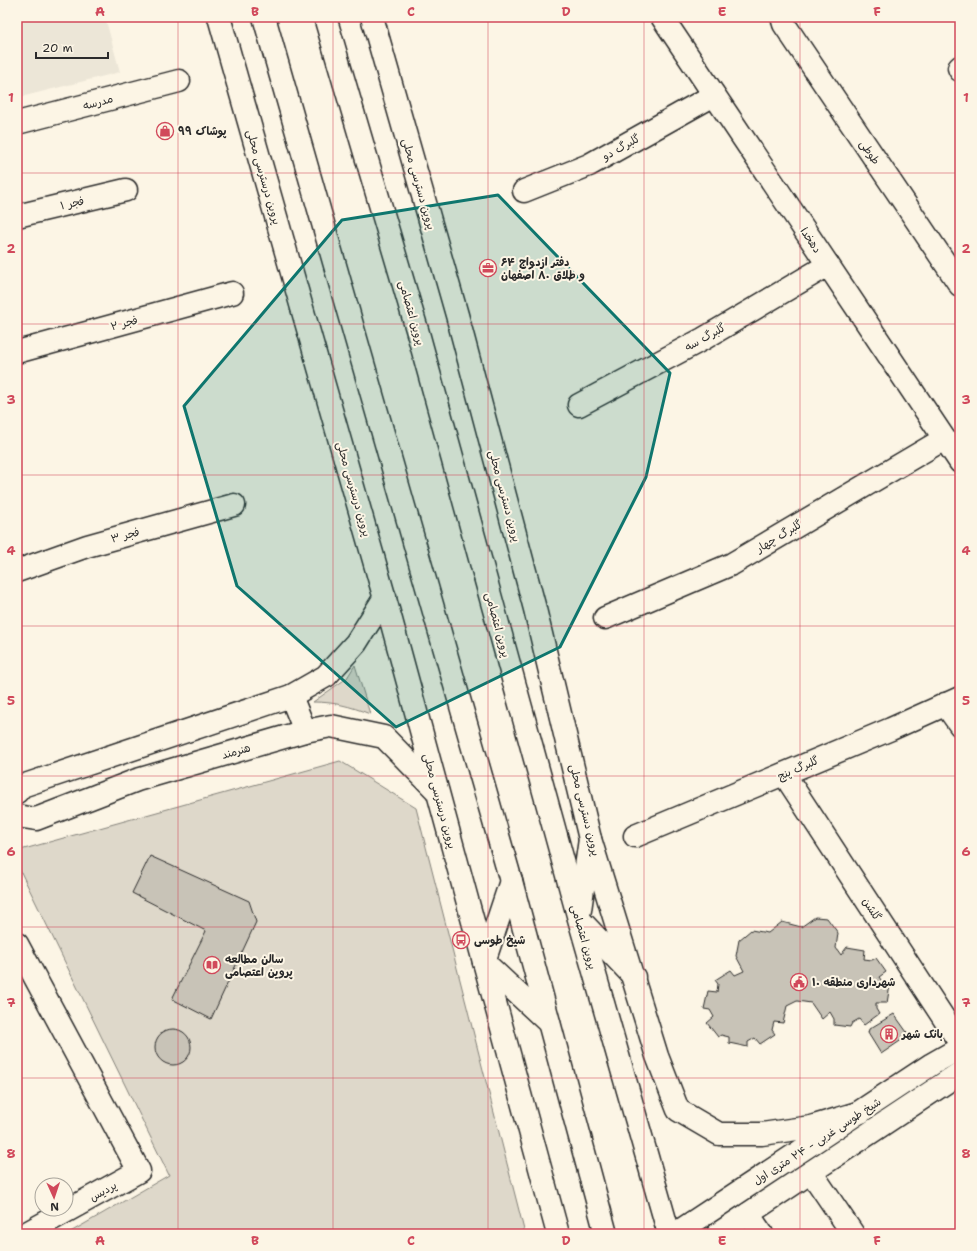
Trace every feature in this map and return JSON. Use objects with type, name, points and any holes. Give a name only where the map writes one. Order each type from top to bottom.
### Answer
[{"type":"main road","name":"پروین درسترسی محلی","points":[[218,17],[385,597],[558,1234]]},
{"type":"main road","points":[[264,17],[511,881],[606,1234]]},
{"type":"main road","name":"پروین اعتصامی","points":[[325,17],[418,333],[579,919],[669,1234]]},
{"type":"main road","name":"پروین دسترسی محلی","points":[[372,17],[454,308],[535,609],[590,838],[634,977],[657,1056],[678,1110],[719,1134],[762,1134],[811,1127],[861,1112]]},
{"type":"main road","name":"دهخدا","points":[[662,17],[960,462]]},
{"type":"main road","name":"طوطی","points":[[782,17],[784,24],[960,285]]},
{"type":"main road","name":"مدرسه","points":[[17,123],[179,81]]},
{"type":"main road","name":"گلبرگ دو","points":[[524,191],[589,165],[714,95]]},
{"type":"main road","name":"فجر ۱","points":[[17,216],[126,190]]},
{"type":"main road","name":"گلبرگ سه","points":[[579,405],[703,339],[828,265]]},
{"type":"main road","name":"فجر ۲","points":[[17,352],[232,293]]},
{"type":"main road","name":"گلبرگ چهار","points":[[605,618],[732,564],[944,439]]},
{"type":"main road","name":"فجر ۳","points":[[17,571],[87,546],[234,505]]},
{"type":"main road","points":[[17,792],[22,786],[291,696],[326,676],[356,643],[385,597]]},
{"type":"main road","points":[[291,696],[305,731]]},
{"type":"main road","points":[[953,701],[960,725]]},
{"type":"main road","name":"گلبرگ پنج","points":[[636,836],[953,701]]},
{"type":"main road","name":"هنرمند","points":[[17,816],[36,819],[137,780],[305,731],[331,726],[384,737],[438,793]]},
{"type":"main road","name":"گلشن","points":[[784,774],[960,1043]]},
{"type":"main road","points":[[590,838],[579,919],[634,977]]},
{"type":"main road","points":[[511,881],[484,962],[549,1023]]},
{"type":"main road","points":[[17,944],[22,970]]},
{"type":"main road","name":"پردیس","points":[[22,970],[139,1171],[25,1234]]},
{"type":"main road","name":"شیخ طوسی غربی - ۲۴ متری اول","points":[[675,1234],[932,1064],[954,1052],[960,1053]]},
{"type":"main road","name":"شیخ طوسی غربی - ۲۴ متری اول","points":[[718,1234],[746,1224],[811,1172],[960,1073]]},
{"type":"main road","points":[[811,1172],[853,1234]]},
{"type":"main road","points":[[746,1224],[762,1234]]},
{"type":"highlighted area","points":[[498,195],[670,373],[646,477],[560,647],[396,727],[237,586],[184,406],[342,220]]},
{"type":"shaded area","points":[[17,17],[105,17],[120,72],[17,98]]},
{"type":"shaded area","points":[[355,665],[370,714],[342,705],[313,702],[347,678]]},
{"type":"shaded area","points":[[340,761],[416,808],[525,1234],[67,1234],[169,1175],[17,864],[17,851]]},
{"type":"building","name":"سالن مطالعه پروین اعتصامی","points":[[150,856],[249,901],[256,922],[211,1019],[172,999],[206,931],[132,893]]},
{"type":"building","name":"شهرداری منطقه ۱۰","points":[[815,917],[827,918],[838,933],[836,948],[841,955],[847,947],[865,950],[864,959],[872,960],[876,958],[886,972],[879,977],[884,984],[890,985],[887,1003],[876,1003],[876,1009],[879,1014],[864,1025],[859,1019],[852,1023],[850,1027],[834,1025],[834,1019],[830,1012],[822,1019],[811,1003],[797,1001],[787,1006],[783,1023],[774,1022],[772,1030],[775,1034],[760,1044],[755,1038],[748,1042],[748,1047],[729,1043],[729,1037],[721,1035],[718,1037],[707,1023],[714,1017],[710,1010],[704,1009],[708,991],[717,992],[718,984],[715,980],[731,970],[735,975],[744,971],[736,956],[739,940],[751,930],[768,933],[782,922],[801,927]]},
{"type":"building","name":"بانک شهر","points":[[894,1014],[909,1035],[881,1054],[868,1033],[869,1029]]},
{"type":"building","points":[[173,1029],[183,1032],[188,1037],[191,1047],[188,1057],[183,1062],[173,1065],[163,1062],[158,1057],[155,1047],[158,1037],[163,1032]]},
{"type":"place","name":"پوشاک ۹۹","points":[[165,131]]},
{"type":"place","name":"دفتر ازدواج ۶۴ و طلاق ۸۰ اصفهان","points":[[488,268]]},
{"type":"place","name":"شیخ طوسی","points":[[461,940]]},
{"type":"place","name":"سالن مطالعه پروین اعتصامی","points":[[212,965]]},
{"type":"place","name":"شهرداری منطقه ۱۰","points":[[799,982]]},
{"type":"place","name":"بانک شهر","points":[[889,1034]]}]
